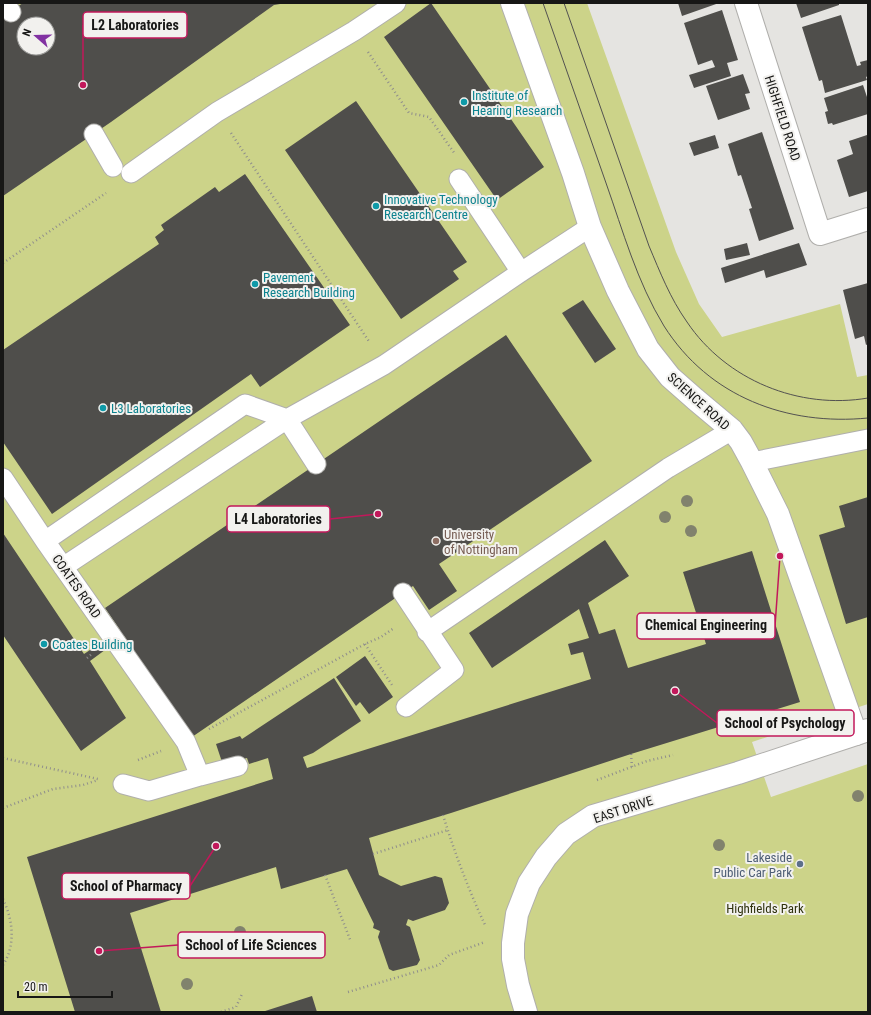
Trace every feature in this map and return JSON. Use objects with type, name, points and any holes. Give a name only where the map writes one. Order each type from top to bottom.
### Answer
[{"type":"street","name":"SCIENCE ROAD","points":[[512,3],[573,173],[590,227],[618,291],[648,349],[670,377],[695,400],[732,430],[741,442],[778,514],[862,732]]},
{"type":"street","name":"HIGHFIELD ROAD","points":[[746,3],[820,234],[868,219]]},
{"type":"street","name":"EAST DRIVE","points":[[526,1012],[518,985],[513,959],[513,943],[517,914],[529,883],[546,857],[566,834],[593,816],[738,773],[862,732]]},
{"type":"lane","points":[[131,173],[217,112],[354,31],[396,3]]},
{"type":"lane","points":[[94,134],[113,167]]},
{"type":"lane","points":[[459,179],[521,272]]},
{"type":"lane","points":[[64,567],[287,419],[384,365],[590,227]]},
{"type":"lane","points":[[45,541],[245,404],[287,419],[316,464]]},
{"type":"lane","points":[[427,632],[668,468],[732,430]]},
{"type":"lane","points":[[752,462],[868,438]]},
{"type":"lane","name":"COATES ROAD","points":[[3,478],[45,541],[186,742],[200,776]]},
{"type":"lane","points":[[402,593],[454,670],[406,707]]},
{"type":"lane","points":[[123,784],[149,791],[238,766]]},
{"type":"path","points":[[354,31],[409,114],[429,117],[456,156],[459,179]]},
{"type":"path","points":[[217,112],[384,365]]},
{"type":"path","points":[[3,263],[108,192]]},
{"type":"path","points":[[135,761],[186,742],[365,644],[381,637],[416,613]]},
{"type":"path","points":[[631,754],[632,767]]},
{"type":"path","points":[[597,780],[647,761],[673,755]]},
{"type":"path","points":[[3,758],[101,780],[83,785],[53,788],[3,808]]},
{"type":"path","points":[[443,815],[472,897],[492,939],[513,959]]},
{"type":"path","points":[[373,854],[448,830]]},
{"type":"path","points":[[324,875],[350,942]]},
{"type":"path","points":[[3,900],[8,909],[11,926],[11,947],[3,965]]},
{"type":"path","points":[[348,992],[439,965],[449,955],[492,939]]},
{"type":"path","points":[[221,1012],[236,1007],[242,994]]},
{"type":"green space","name":"University of Nottingham","points":[[3,3],[587,3],[676,252],[699,304],[722,337],[840,304],[857,377],[868,375],[868,704],[752,742],[771,797],[868,764],[868,1012],[3,1012]]},
{"type":"building","points":[[23,3],[280,3],[274,5],[111,122],[3,196],[3,16]]},
{"type":"building","name":"Institute of Hearing Research","points":[[431,3],[544,167],[497,200],[384,37]]},
{"type":"building","points":[[678,3],[719,3],[682,16]]},
{"type":"building","points":[[796,3],[839,3],[839,5],[801,18]]},
{"type":"building","points":[[722,10],[738,60],[727,63],[731,76],[694,88],[689,75],[715,67],[712,60],[698,65],[684,23]]},
{"type":"building","points":[[841,15],[857,66],[861,65],[860,62],[868,60],[868,76],[866,77],[867,80],[825,93],[822,80],[819,81],[802,27]]},
{"type":"building","points":[[743,74],[750,93],[745,94],[750,109],[718,120],[706,86]]},
{"type":"building","points":[[863,85],[868,97],[868,114],[833,125],[832,123],[828,124],[825,112],[828,111],[824,98]]},
{"type":"building","name":"Innovative Technology Research Centre","points":[[356,101],[467,262],[453,271],[459,279],[401,319],[285,150]]},
{"type":"building","points":[[762,132],[794,229],[759,241],[749,209],[752,208],[741,175],[738,176],[728,144]]},
{"type":"building","points":[[715,135],[719,148],[694,156],[689,143]]},
{"type":"building","points":[[867,135],[868,191],[849,197],[837,160],[853,154],[849,141]]},
{"type":"building","name":"L3 Laboratories","points":[[245,174],[350,325],[260,387],[251,374],[52,514],[3,442],[3,350],[159,244],[155,237],[164,230],[161,225],[215,187],[219,192]]},
{"type":"building","points":[[747,243],[750,255],[726,260],[724,249]]},
{"type":"building","points":[[799,243],[807,265],[766,278],[764,270],[725,283],[721,268]]},
{"type":"building","points":[[868,283],[868,344],[866,345],[864,336],[855,339],[843,290]]},
{"type":"building","points":[[583,300],[616,349],[595,363],[562,313]]},
{"type":"building","points":[[506,335],[592,461],[439,564],[457,591],[429,610],[413,586],[192,737],[124,636],[90,661],[126,718],[81,751],[3,635],[3,533],[84,654],[120,630],[105,608]]},
{"type":"building","points":[[868,497],[868,617],[846,624],[819,535],[845,527],[839,506]]},
{"type":"building","points":[[605,540],[629,576],[588,603],[599,634],[615,629],[628,668],[706,644],[683,572],[752,551],[800,702],[631,754],[451,813],[369,838],[379,875],[401,886],[435,876],[442,878],[449,903],[445,910],[413,921],[408,919],[406,925],[410,927],[420,960],[417,965],[393,971],[389,969],[378,937],[380,931],[373,928],[374,924],[347,869],[281,889],[276,867],[130,913],[161,1012],[75,1012],[27,857],[273,779],[268,758],[249,764],[247,758],[223,765],[216,744],[240,736],[242,739],[334,678],[361,721],[313,753],[303,757],[307,768],[591,679],[583,652],[571,655],[568,644],[589,638],[579,609],[492,668],[469,633]]},
{"type":"building","points":[[365,656],[393,697],[369,714],[360,702],[356,706],[336,677]]},
{"type":"building","points":[[312,996],[317,1012],[262,1012]]},
{"type":"tram line","points":[[543,3],[638,274],[654,309],[682,351],[703,371],[727,388],[752,402],[780,411],[808,417],[838,419],[868,418]]},
{"type":"tram line","points":[[564,3],[649,246],[670,294],[687,322],[703,342],[722,360],[743,375],[766,386],[791,395],[816,399],[842,401],[868,398]]},
{"type":"place","name":"L2 Laboratories","points":[[83,85]]},
{"type":"place","name":"Institute of Hearing Research","points":[[464,102]]},
{"type":"place","name":"Innovative Technology Research Centre","points":[[376,206]]},
{"type":"place","name":"Pavement Research Building","points":[[255,284]]},
{"type":"place","name":"L3 Laboratories","points":[[103,408]]},
{"type":"place","name":"L4 Laboratories","points":[[378,514]]},
{"type":"place","name":"University of Nottingham","points":[[436,541]]},
{"type":"place","name":"Chemical Engineering","points":[[780,556]]},
{"type":"place","name":"Coates Building","points":[[44,644]]},
{"type":"place","name":"School of Psychology","points":[[675,691]]},
{"type":"place","name":"School of Pharmacy","points":[[216,846]]},
{"type":"place","name":"Lakeside Public Car Park","points":[[800,864]]},
{"type":"place","name":"School of Life Sciences","points":[[99,951]]},
{"type":"park label","name":"Highfields Park","points":[[765,908]]}]
